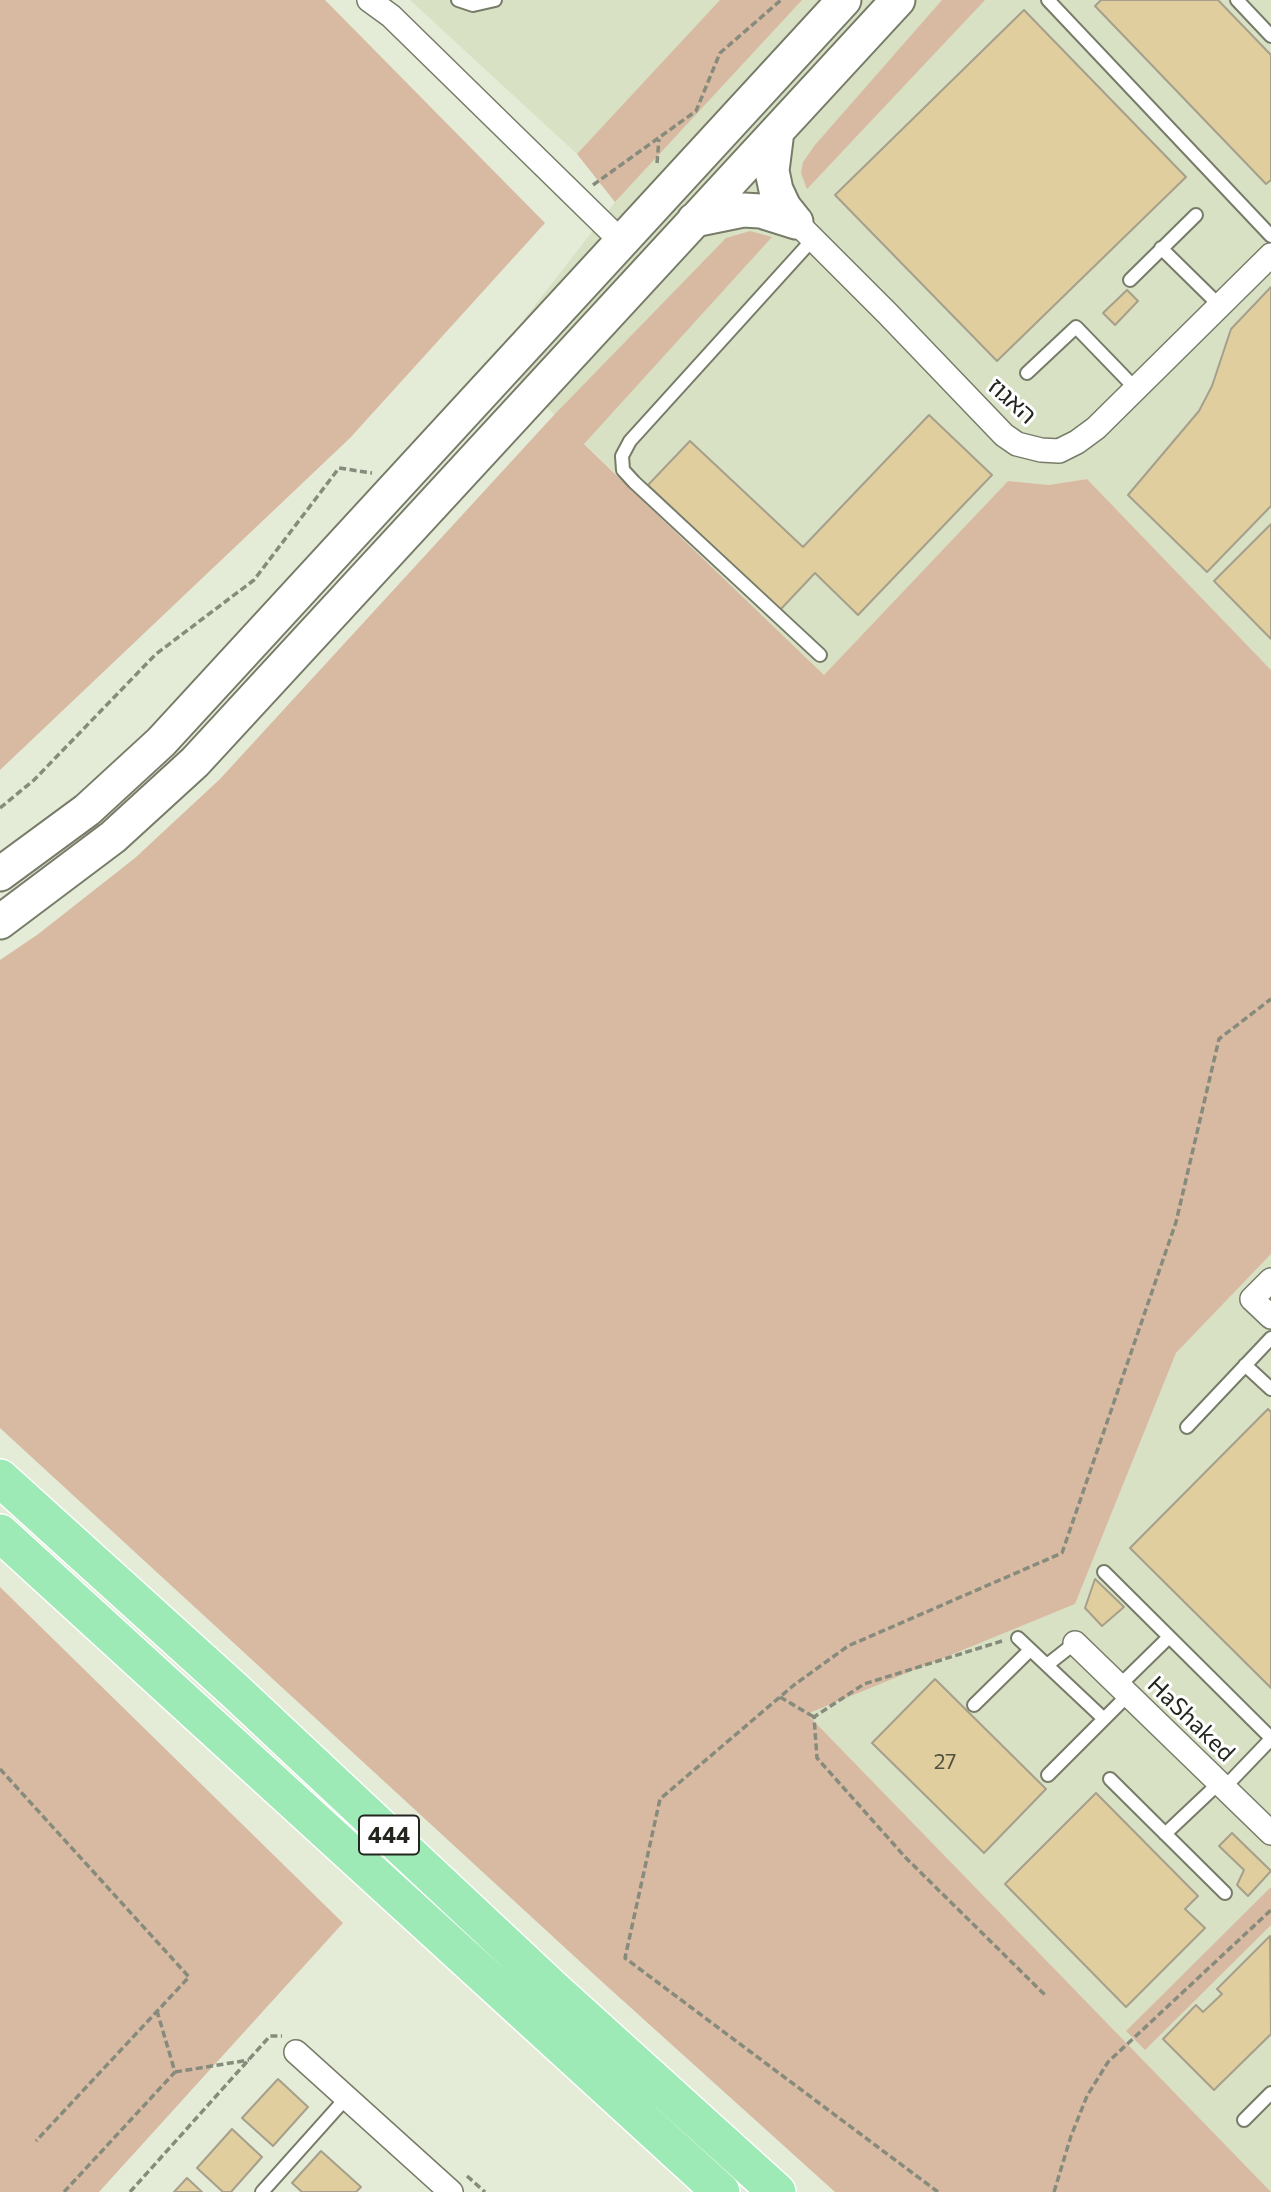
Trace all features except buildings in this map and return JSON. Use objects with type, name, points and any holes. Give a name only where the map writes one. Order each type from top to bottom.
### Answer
[{"type":"main road","name":"444","points":[[0,1478],[244,1699],[553,1989],[777,2192]]},
{"type":"main road","name":"444","points":[[0,1534],[721,2192]]},
{"type":"street","points":[[369,0],[391,16],[622,242]]},
{"type":"street","points":[[0,874],[87,810],[161,742],[844,0]]},
{"type":"street","points":[[0,922],[113,837],[195,762],[898,0]]},
{"type":"street","points":[[777,131],[772,171],[780,199],[804,231]]},
{"type":"street","points":[[694,220],[743,210],[761,211],[804,231]]},
{"type":"street","name":"האגוז","points":[[804,231],[1004,435],[1017,444],[1059,451],[1096,428],[1271,255]]},
{"type":"street","points":[[1271,1280],[1252,1299],[1271,1317]]},
{"type":"street","name":"HaShaked","points":[[1075,1643],[1271,1833]]},
{"type":"street","points":[[296,2052],[451,2192]]},
{"type":"lane","points":[[458,0],[473,5],[495,0]]},
{"type":"lane","points":[[1048,0],[1271,236]]},
{"type":"lane","points":[[1237,0],[1271,36]]},
{"type":"lane","points":[[1130,280],[1196,215]]},
{"type":"lane","points":[[804,231],[630,441],[622,456],[623,470],[634,482],[820,655]]},
{"type":"lane","points":[[1161,248],[1220,306]]},
{"type":"lane","points":[[1027,373],[1076,327],[1136,389]]},
{"type":"lane","points":[[1187,1427],[1271,1338]]},
{"type":"lane","points":[[1245,1365],[1271,1389]]},
{"type":"lane","points":[[1104,1572],[1271,1738],[1166,1834]]},
{"type":"lane","points":[[1018,1637],[1104,1719]]},
{"type":"lane","points":[[1048,1775],[1104,1719],[1169,1637]]},
{"type":"lane","points":[[1047,1665],[1075,1643]]},
{"type":"lane","points":[[974,1705],[1030,1650]]},
{"type":"lane","points":[[1110,1779],[1225,1893]]},
{"type":"lane","points":[[1244,2120],[1271,2093]]},
{"type":"lane","points":[[262,2192],[347,2097]]},
{"type":"path","points":[[577,200],[609,172],[695,111],[720,52],[781,0]]},
{"type":"path","points":[[0,808],[33,780],[156,654],[254,580],[339,468],[405,478]]},
{"type":"path","points":[[937,2192],[625,1958],[660,1799],[779,1698],[849,1646],[1062,1553],[1176,1222],[1219,1039],[1271,999]]},
{"type":"path","points":[[814,1717],[864,1684],[1018,1637]]},
{"type":"path","points":[[779,1698],[814,1717]]},
{"type":"path","points":[[814,1717],[817,1758],[906,1858],[1046,1996]]},
{"type":"path","points":[[0,1769],[190,1977],[36,2141]]},
{"type":"path","points":[[1054,2192],[1071,2136],[1087,2096],[1108,2062],[1271,1910]]},
{"type":"path","points":[[157,2011],[175,2072]]},
{"type":"path","points":[[130,2192],[270,2036]]},
{"type":"path","points":[[64,2192],[175,2072],[249,2060]]},
{"type":"shaded area","points":[[0,0],[325,0],[545,223],[350,438],[0,770]]},
{"type":"shaded area","points":[[410,0],[1271,0],[1271,670],[1087,479],[1049,485],[1008,481],[824,675],[495,357],[615,202],[577,154]]},
{"type":"shaded area","points":[[720,0],[802,0],[615,202],[577,154]]},
{"type":"shaded area","points":[[942,0],[985,0],[807,189],[801,173],[803,162],[815,145]]},
{"type":"shaded area","points":[[750,231],[772,237],[584,444],[824,675],[1008,481],[1049,485],[1087,479],[1271,670],[1271,1254],[1176,1353],[1075,1604],[807,1714],[1271,2192],[835,2192],[599,1979],[0,1428],[0,960],[37,935],[135,858],[220,779],[554,415],[726,238]]},
{"type":"shaded area","points":[[1271,1254],[1271,2192],[807,1714],[1075,1604],[1176,1353]]},
{"type":"shaded area","points":[[0,1587],[343,1923],[99,2192],[0,2192]]},
{"type":"shaded area","points":[[1271,1887],[1271,1925],[1145,2050],[1126,2031]]}]
